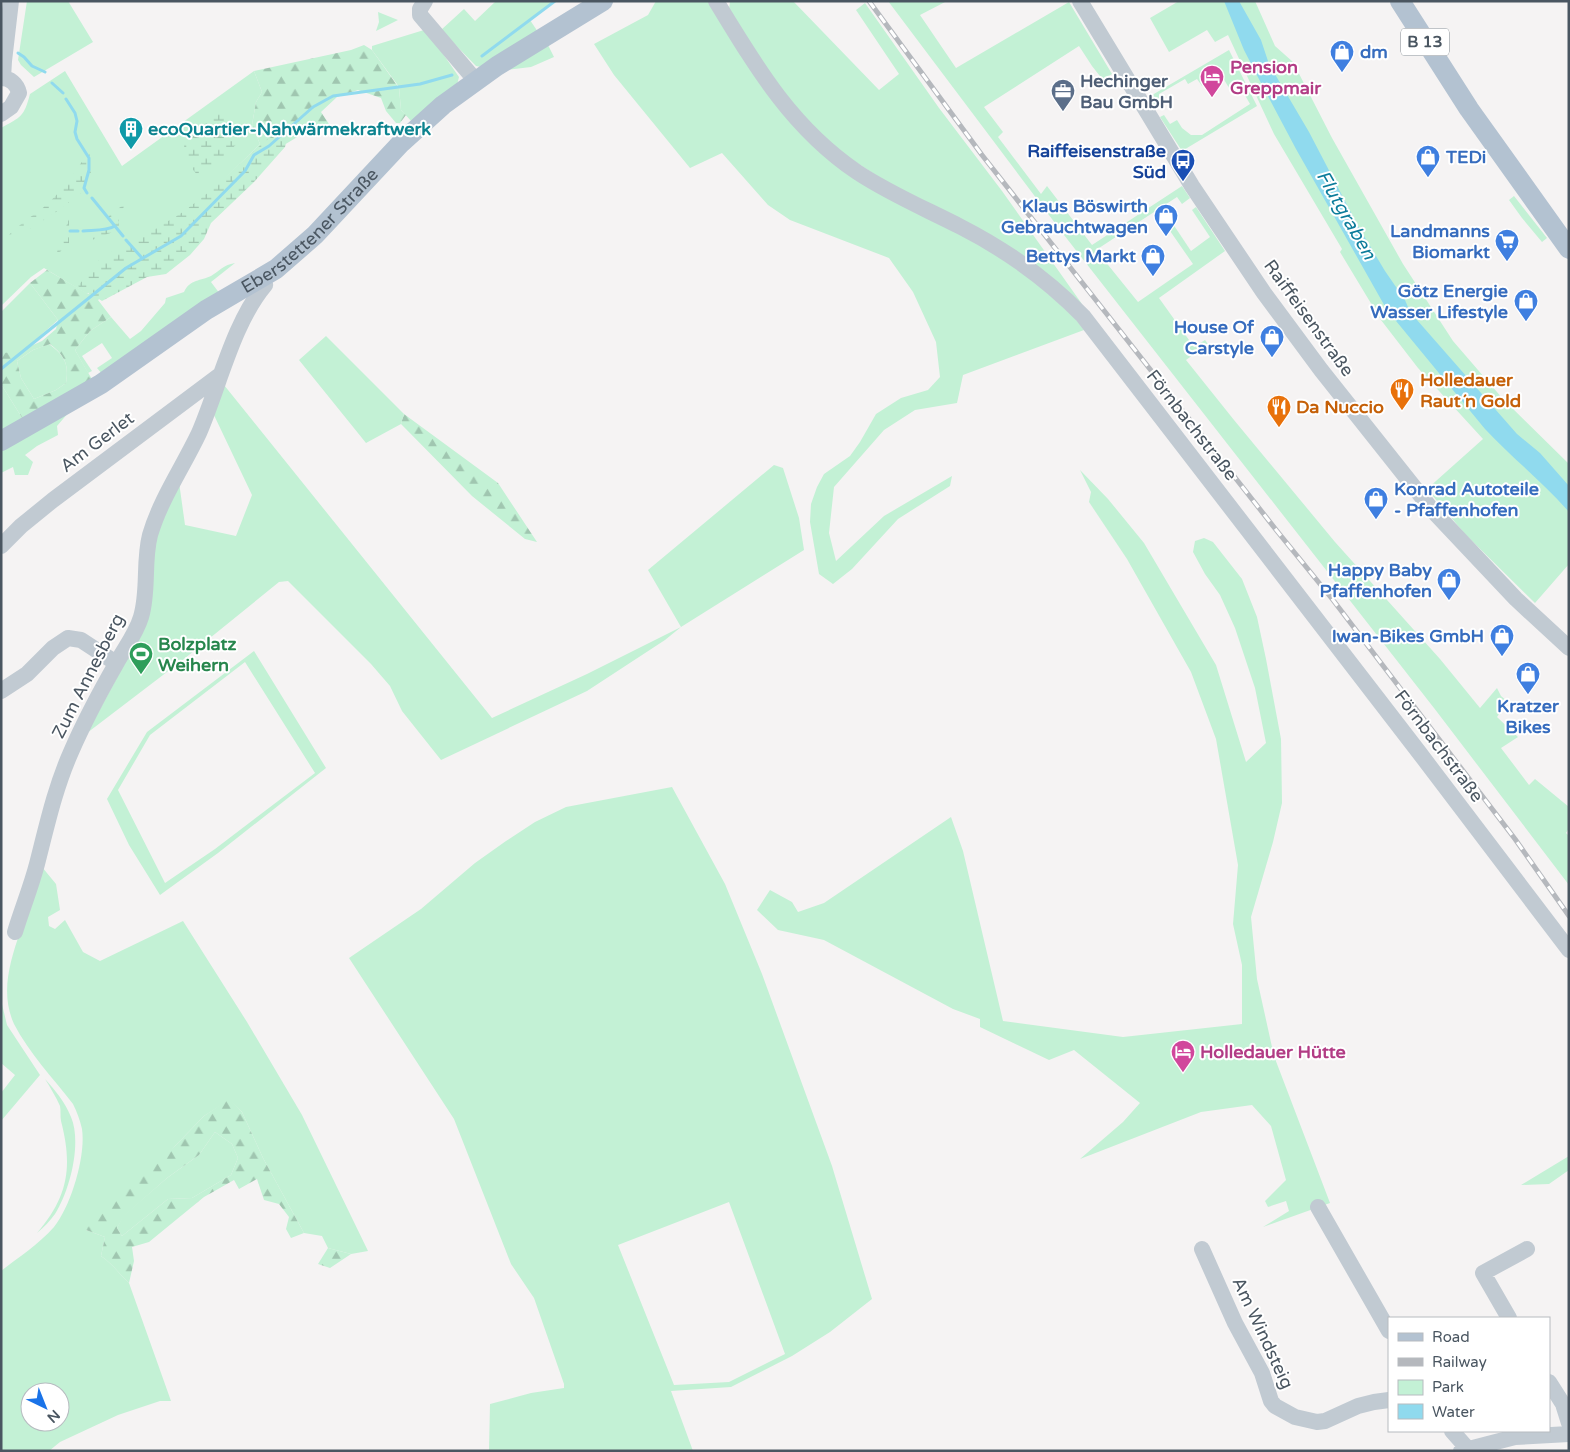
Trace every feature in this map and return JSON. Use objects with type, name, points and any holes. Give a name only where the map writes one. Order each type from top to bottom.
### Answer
[{"type":"main road","name":"Eberstettener Straße","points":[[1,441],[95,388],[206,310],[261,279],[284,263],[305,245],[428,118],[476,80],[603,1]]},
{"type":"main road","name":"B 13","points":[[1400,1],[1469,109],[1569,249]]},
{"type":"street","points":[[425,1],[420,8],[420,15],[476,80]]},
{"type":"street","name":"Förnbachstraße","points":[[716,1],[776,96],[827,150],[889,191],[962,227],[1005,252],[1071,304],[1083,316],[1569,950]]},
{"type":"street","name":"Raiffeisenstraße","points":[[1080,1],[1192,186],[1264,293],[1321,370],[1433,511],[1516,599],[1569,648]]},
{"type":"street","points":[[1,114],[14,104],[18,93],[15,84],[9,79],[2,78],[7,11]]},
{"type":"street","name":"Zum Annesberg","points":[[15,932],[37,865],[61,776],[83,726],[140,619],[145,597],[148,547],[163,500],[198,434],[220,375],[251,304],[265,285],[261,279]]},
{"type":"street","name":"Am Gerlet","points":[[1,546],[21,526],[53,500],[220,375]]},
{"type":"street","points":[[1,691],[27,674],[58,643],[68,638],[81,640],[116,663]]},
{"type":"street","points":[[1318,1207],[1388,1329]]},
{"type":"street","name":"Am Windsteig","points":[[1202,1249],[1235,1323],[1262,1373],[1271,1401],[1275,1406],[1295,1417],[1317,1422],[1358,1406],[1388,1400]]},
{"type":"street","points":[[1508,1317],[1483,1274],[1526,1249]]},
{"type":"street","points":[[1550,1384],[1563,1404],[1569,1423]]},
{"type":"street","points":[[1453,1432],[1464,1450],[1515,1437],[1569,1434]]},
{"type":"green space","points":[[27,1],[68,1],[93,42],[34,77],[18,60]]},
{"type":"green space","points":[[496,1],[555,1],[530,20],[538,32],[481,67],[476,66],[441,30],[464,9],[475,21]]},
{"type":"green space","points":[[656,1],[708,1],[786,117],[995,252],[1039,285],[1075,318],[1084,330],[963,375],[957,403],[915,410],[884,430],[834,487],[829,533],[836,561],[884,516],[952,476],[950,486],[898,519],[852,569],[833,584],[819,574],[810,522],[811,504],[817,487],[824,474],[850,456],[876,414],[901,398],[928,390],[940,377],[936,342],[913,292],[889,258],[790,220],[768,205],[722,153],[690,168],[614,75],[594,44],[648,15]]},
{"type":"green space","points":[[730,1],[793,1],[879,90],[899,74],[856,10],[865,3],[1082,304],[888,187],[823,138],[774,84],[729,10]]},
{"type":"green space","points":[[888,1],[947,1],[920,15],[956,68],[1069,2],[1112,74],[1103,80],[1079,46],[984,107],[1003,132],[998,137],[1041,194],[1047,186],[1092,245],[1182,186],[1190,198],[1182,204],[1177,197],[1096,250],[1138,302],[1193,264],[1168,228],[1173,224],[1191,251],[1210,237],[1192,210],[1196,207],[1225,251],[1159,298],[1194,347],[1205,340],[1208,344],[1186,360],[1335,542],[1440,659],[1480,708],[1497,688],[1501,696],[1508,702],[1497,717],[1518,737],[1501,748],[1529,785],[1535,779],[1569,807],[1569,828],[1566,833],[1569,836],[1569,885],[1434,708],[1064,235]]},
{"type":"green space","points":[[1179,1],[1255,1],[1275,46],[1293,62],[1332,138],[1403,264],[1453,341],[1503,399],[1569,464],[1569,564],[1535,603],[1465,534],[1427,489],[1483,439],[1418,368],[1381,320],[1340,252],[1342,249],[1274,134],[1228,35],[1215,42],[1207,30],[1169,52],[1150,18]]},
{"type":"green space","points":[[378,12],[398,20],[376,31],[379,22]]},
{"type":"green space","points":[[424,30],[459,77],[457,85],[412,122],[401,110],[399,87],[372,50],[372,46]]},
{"type":"green space","points":[[547,43],[554,57],[531,67],[505,70]]},
{"type":"green space","points":[[364,45],[372,50],[399,88],[401,110],[406,115],[400,123],[396,123],[386,111],[381,98],[358,90],[337,97],[321,112],[329,124],[301,132],[299,136],[279,148],[136,272],[98,300],[111,317],[90,331],[75,350],[93,381],[24,421],[1,384],[1,353],[17,352],[42,341],[56,329],[58,320],[30,283],[47,270],[88,294],[209,194],[260,144],[252,125],[256,102],[262,92],[254,71],[351,50]],"holes":[[[50,344],[65,361],[67,371],[66,383],[56,390],[34,399],[21,378],[17,361],[33,350]]]},
{"type":"green space","points":[[1229,50],[1257,106],[1182,151],[1160,117],[1164,115],[1170,124],[1177,120],[1182,128],[1191,135],[1202,135],[1250,104],[1238,83],[1229,88],[1219,71],[1206,78],[1208,82],[1202,86],[1197,79],[1188,84],[1185,79],[1159,94],[1159,101],[1152,107],[1147,98]]},
{"type":"green space","points":[[65,71],[122,166],[254,71],[262,92],[256,102],[252,125],[260,144],[209,194],[118,271],[87,294],[44,268],[31,277],[1,306],[1,128],[21,115],[30,94]]},
{"type":"green space","points":[[222,109],[239,138],[238,143],[200,177],[188,160],[184,141]]},
{"type":"green space","points":[[286,127],[289,130],[285,147],[253,183],[211,223],[204,239],[190,255],[166,274],[147,277],[102,301],[78,286],[100,259],[183,212],[210,191],[265,141]]},
{"type":"green space","points":[[89,152],[92,165],[88,188],[56,212],[5,245],[1,245],[15,229],[57,195]]},
{"type":"green space","points":[[1514,196],[1547,238],[1542,242],[1509,200]]},
{"type":"green space","points":[[125,204],[118,222],[119,226],[113,232],[92,240],[103,222]]},
{"type":"green space","points":[[69,219],[68,248],[57,253],[58,247]]},
{"type":"green space","points":[[235,263],[211,282],[220,294],[103,375],[97,368],[112,358],[102,343],[82,356],[92,371],[88,373],[75,350],[90,331],[111,317],[130,339],[141,331],[165,303],[166,298],[184,292],[189,285],[211,276],[225,266]]},
{"type":"green space","points":[[30,283],[58,320],[1,370],[1,312]]},
{"type":"green space","points":[[326,336],[404,414],[401,424],[366,443],[299,360]]},
{"type":"green space","points":[[49,344],[59,352],[65,361],[67,371],[66,383],[56,390],[34,399],[21,378],[17,361],[33,350]]},
{"type":"green space","points":[[1,384],[24,421],[1,433]]},
{"type":"green space","points":[[224,385],[492,718],[587,674],[681,627],[665,640],[587,691],[441,760],[402,711],[390,686],[371,664],[288,581],[279,582],[184,659],[87,733],[141,633],[157,534],[179,482],[185,525],[236,536],[252,495],[213,413]]},
{"type":"green space","points":[[75,405],[57,426],[58,435],[25,455],[33,462],[28,475],[15,475],[13,467],[1,473],[1,447]]},
{"type":"green space","points":[[404,414],[498,483],[537,542],[525,539],[472,496],[401,424]]},
{"type":"green space","points":[[774,465],[783,468],[799,518],[804,550],[681,627],[648,570]]},
{"type":"green space","points":[[1080,470],[1108,499],[1144,543],[1216,665],[1246,762],[1266,743],[1255,688],[1235,628],[1220,595],[1205,574],[1193,552],[1195,541],[1204,538],[1213,542],[1242,579],[1257,617],[1281,739],[1282,803],[1273,842],[1251,917],[1257,979],[1274,1056],[1330,1203],[1263,1227],[1289,1211],[1286,1201],[1268,1207],[1265,1201],[1286,1180],[1271,1126],[1252,1105],[1201,1112],[1080,1159],[1123,1122],[1140,1103],[1074,1050],[1049,1060],[980,1027],[980,1019],[953,1009],[824,940],[778,930],[757,910],[770,890],[792,902],[798,912],[824,903],[951,817],[963,851],[1003,1021],[1123,1037],[1242,1024],[1242,965],[1233,924],[1238,865],[1216,739],[1191,672],[1127,559],[1089,502],[1091,492]]},
{"type":"green space","points":[[254,651],[326,768],[218,853],[160,895],[129,845],[107,799],[147,732]],"holes":[[[245,662],[315,773],[215,849],[165,883],[118,790],[150,735]]]},
{"type":"green space","points":[[672,787],[725,884],[762,974],[832,1166],[872,1299],[830,1332],[792,1356],[731,1387],[671,1391],[693,1451],[489,1451],[490,1404],[531,1393],[564,1388],[564,1384],[534,1298],[511,1264],[454,1119],[349,958],[421,909],[475,863],[506,841],[535,822],[566,807]],"holes":[[[729,1202],[785,1354],[729,1382],[674,1385],[618,1245]]]},
{"type":"green space","points":[[42,867],[56,884],[60,910],[48,917],[49,926],[55,929],[65,920],[83,952],[100,961],[183,921],[247,1022],[302,1115],[368,1251],[351,1254],[328,1248],[322,1236],[304,1233],[263,1158],[242,1112],[229,1100],[204,1116],[86,1230],[105,1237],[101,1256],[129,1283],[171,1401],[160,1401],[118,1415],[60,1442],[49,1451],[1,1451],[1,1271],[42,1239],[60,1218],[76,1180],[83,1140],[82,1129],[73,1104],[34,1055],[14,1024],[10,1012],[7,989],[16,943]]},
{"type":"green space","points":[[1,1000],[7,1025],[40,1075],[1,1121],[1,1093],[15,1075],[1,1063]]},
{"type":"green space","points":[[45,1079],[60,1096],[71,1117],[74,1128],[75,1153],[70,1180],[60,1204],[55,1214],[37,1233],[56,1207],[65,1181],[67,1167],[67,1153],[60,1106]]},
{"type":"green space","points":[[229,1099],[242,1112],[263,1158],[304,1233],[291,1238],[286,1229],[289,1217],[279,1204],[264,1200],[257,1179],[239,1189],[234,1180],[204,1197],[149,1242],[132,1247],[134,1261],[129,1283],[101,1256],[105,1237],[86,1230],[94,1211],[175,1146],[204,1116]],"holes":[[[215,1132],[232,1144],[238,1158],[231,1175],[192,1198],[168,1199],[122,1236],[117,1228],[124,1216],[167,1178],[199,1155]]]},
{"type":"green space","points":[[215,1132],[232,1144],[238,1158],[231,1175],[192,1198],[168,1199],[122,1236],[117,1228],[123,1216],[167,1178],[199,1155]]},
{"type":"green space","points":[[1569,1156],[1569,1170],[1549,1184],[1521,1185]]},
{"type":"green space","points":[[328,1248],[351,1254],[330,1268],[318,1264]]},
{"type":"water","name":"Flutgraben","points":[[1224,1],[1239,1],[1261,40],[1269,64],[1309,132],[1358,226],[1405,300],[1410,312],[1517,434],[1540,453],[1569,486],[1569,512],[1549,490],[1485,429],[1387,310],[1262,85],[1244,50]]},
{"type":"waterway","points":[[482,56],[555,1]]},
{"type":"waterway","points":[[18,53],[32,66],[45,72]]},
{"type":"waterway","points":[[1,369],[126,268],[181,236],[245,171],[254,155],[269,146],[313,107],[333,96],[420,84],[452,75]]},
{"type":"waterway","points":[[52,83],[63,93]]},
{"type":"waterway","points":[[66,99],[75,113],[77,139],[89,158],[89,170],[84,188],[87,193]]},
{"type":"waterway","points":[[92,198],[123,236]]},
{"type":"waterway","points":[[83,231],[104,230],[115,226]]},
{"type":"waterway","points":[[70,231],[78,231]]},
{"type":"waterway","points":[[126,240],[142,258]]},
{"type":"railway","points":[[869,1],[982,155],[1333,600],[1515,839],[1569,916]]},
{"type":"place","name":"dm","points":[[1342,73]]},
{"type":"place","name":"Pension Greppmair","points":[[1212,98]]},
{"type":"place","name":"Hechinger Bau GmbH","points":[[1063,112]]},
{"type":"place","name":"ecoQuartier-Nahwärmekraftwerk","points":[[131,150]]},
{"type":"place","name":"TEDi","points":[[1428,178]]},
{"type":"place","name":"Raiffeisenstraße Süd","points":[[1183,182]]},
{"type":"place","name":"Klaus Böswirth Gebrauchtwagen","points":[[1166,237]]},
{"type":"place","name":"Landmanns Biomarkt","points":[[1507,262]]},
{"type":"place","name":"Bettys Markt","points":[[1153,277]]},
{"type":"place","name":"Götz Energie Wasser Lifestyle","points":[[1526,322]]},
{"type":"place","name":"House Of Carstyle","points":[[1272,358]]},
{"type":"place","name":"Holledauer Raut´n Gold","points":[[1402,411]]},
{"type":"place","name":"Da Nuccio","points":[[1279,428]]},
{"type":"place","name":"Konrad Autoteile - Pfaffenhofen","points":[[1376,520]]},
{"type":"place","name":"Happy Baby Pfaffenhofen","points":[[1449,601]]},
{"type":"place","name":"Iwan-Bikes GmbH","points":[[1502,657]]},
{"type":"place","name":"Bolzplatz Weihern","points":[[141,675]]},
{"type":"place","name":"Kratzer Bikes","points":[[1528,695]]},
{"type":"place","name":"Holledauer Hütte","points":[[1183,1073]]}]
